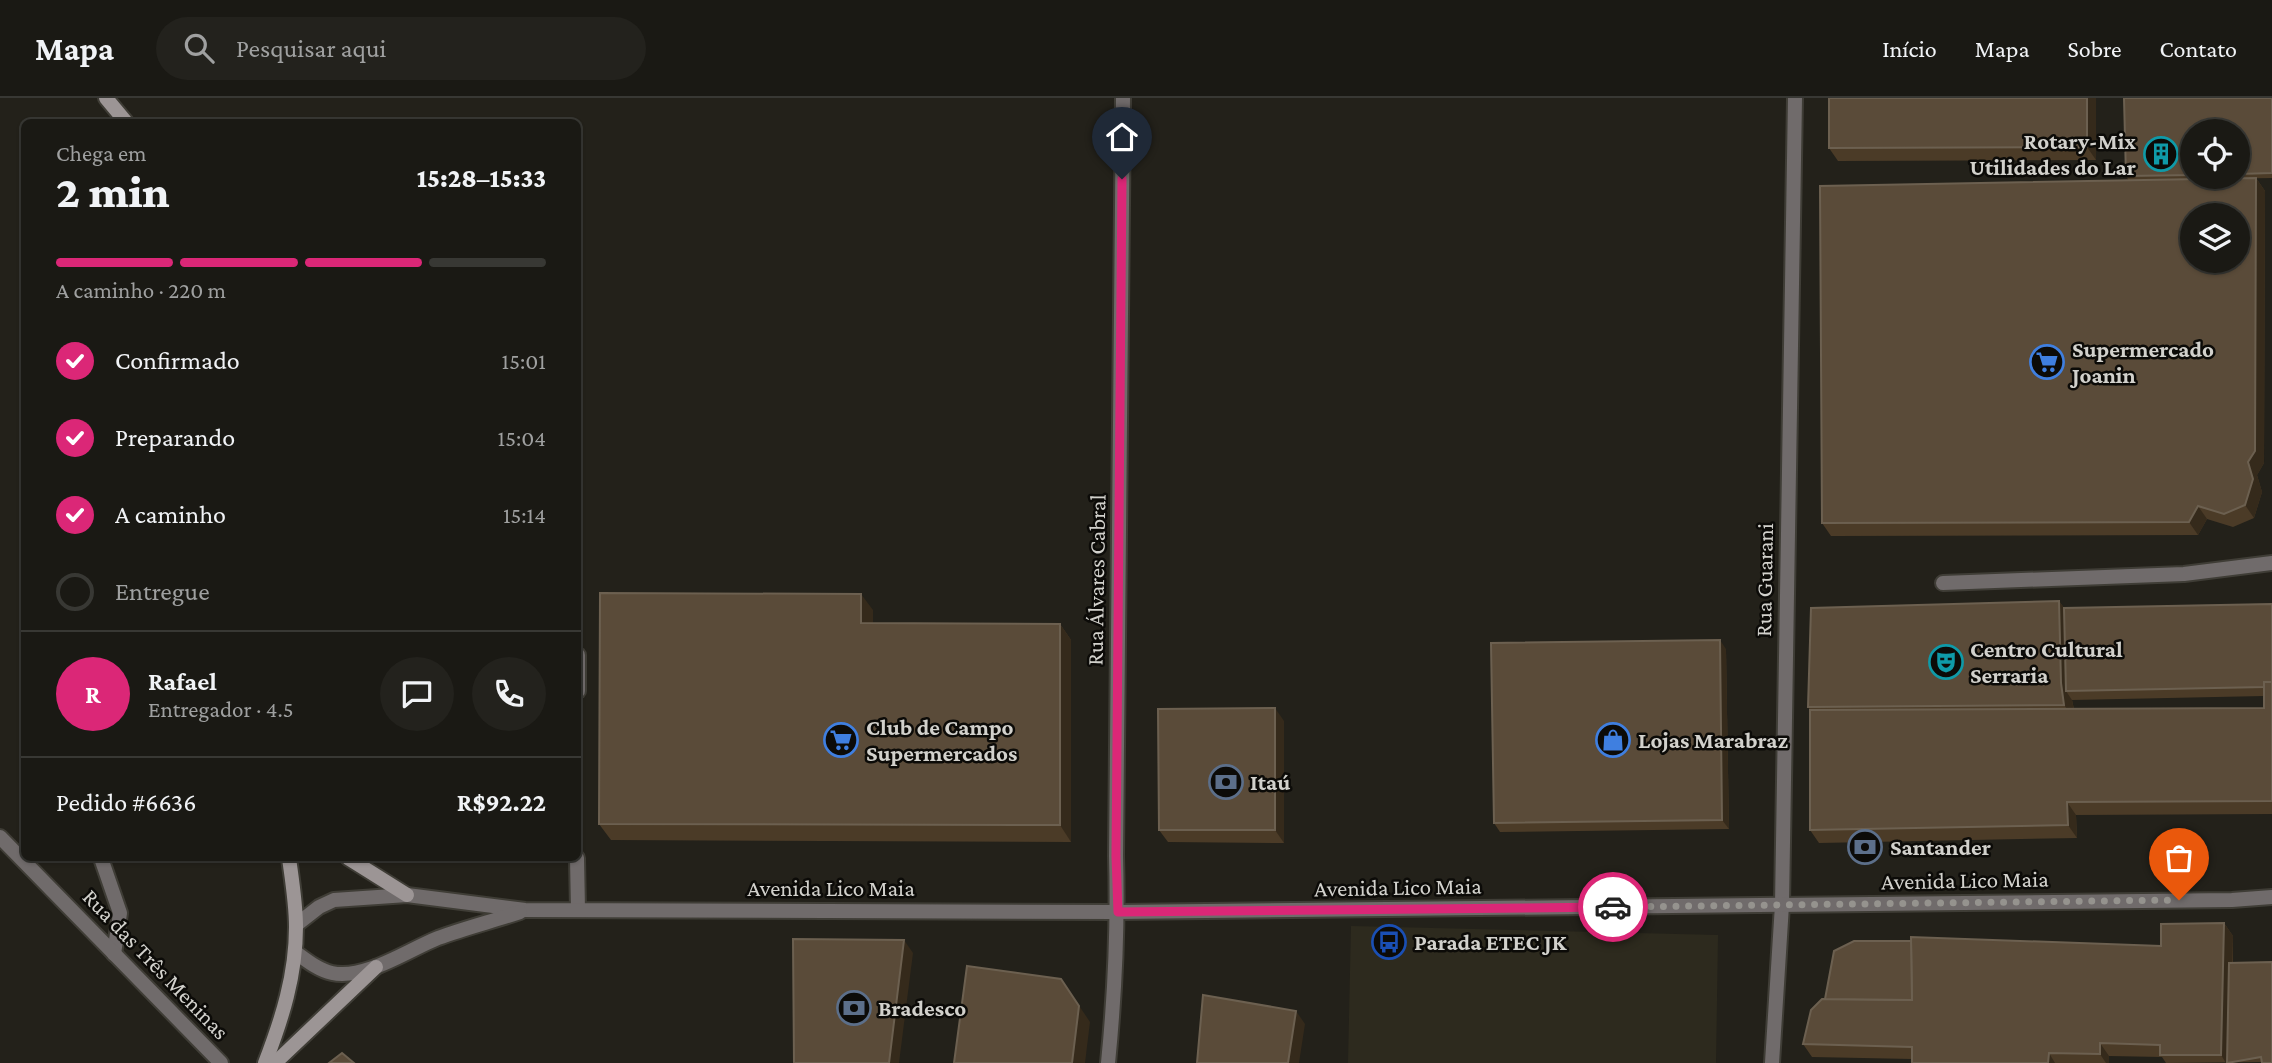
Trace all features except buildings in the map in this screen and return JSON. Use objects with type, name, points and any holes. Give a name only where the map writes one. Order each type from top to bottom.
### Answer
[{"type":"main road","points":[[106,98],[124,119]]},
{"type":"main road","points":[[265,1063],[285,1008],[295,952],[296,925],[289,861]]},
{"type":"main road","points":[[353,861],[407,895]]},
{"type":"main road","points":[[275,1063],[376,967]]},
{"type":"street","name":"Rua Álvares Cabral","points":[[1108,1063],[1118,912],[1116,842],[1123,98]]},
{"type":"street","name":"Rua Guarani","points":[[1772,1063],[1782,905],[1795,98]]},
{"type":"street","points":[[1944,583],[2184,574],[2272,564]]},
{"type":"street","name":"Rua das Três Meninas","points":[[0,837],[21,859]]},
{"type":"street","name":"Rua das Três Meninas","points":[[23,861],[221,1063]]},
{"type":"street","points":[[102,861],[120,913],[114,954]]},
{"type":"street","points":[[577,861],[578,911]]},
{"type":"street","name":"Avenida Lico Maia","points":[[296,925],[319,907],[334,900],[407,895],[525,910],[1118,912],[2232,900],[2272,897]]},
{"type":"street","name":"Avenida Lico Maia","points":[[295,952],[310,963],[334,973],[350,973],[376,967],[439,937],[525,910]]},
{"type":"shaded area","points":[[1351,926],[1718,935],[1716,1063],[1348,1063]]},
{"type":"way so far","points":[[1613,907],[2179,900]]},
{"type":"place","name":"Rotary-Mix Utilidades do Lar","points":[[2161,154]]},
{"type":"place","name":"Supermercado Joanin","points":[[2047,362]]},
{"type":"place","name":"Centro Cultural Serraria","points":[[1946,662]]},
{"type":"place","name":"Club de Campo Supermercados","points":[[841,740]]},
{"type":"place","name":"Lojas Marabraz","points":[[1613,740]]},
{"type":"place","name":"Itaú","points":[[1226,782]]},
{"type":"place","name":"Santander","points":[[1865,847]]},
{"type":"place","name":"Parada ETEC JK","points":[[1389,942]]},
{"type":"place","name":"Bradesco","points":[[854,1008]]},
{"type":"route","points":[[1122,179],[1116,856],[1118,912],[1613,907]]}]
